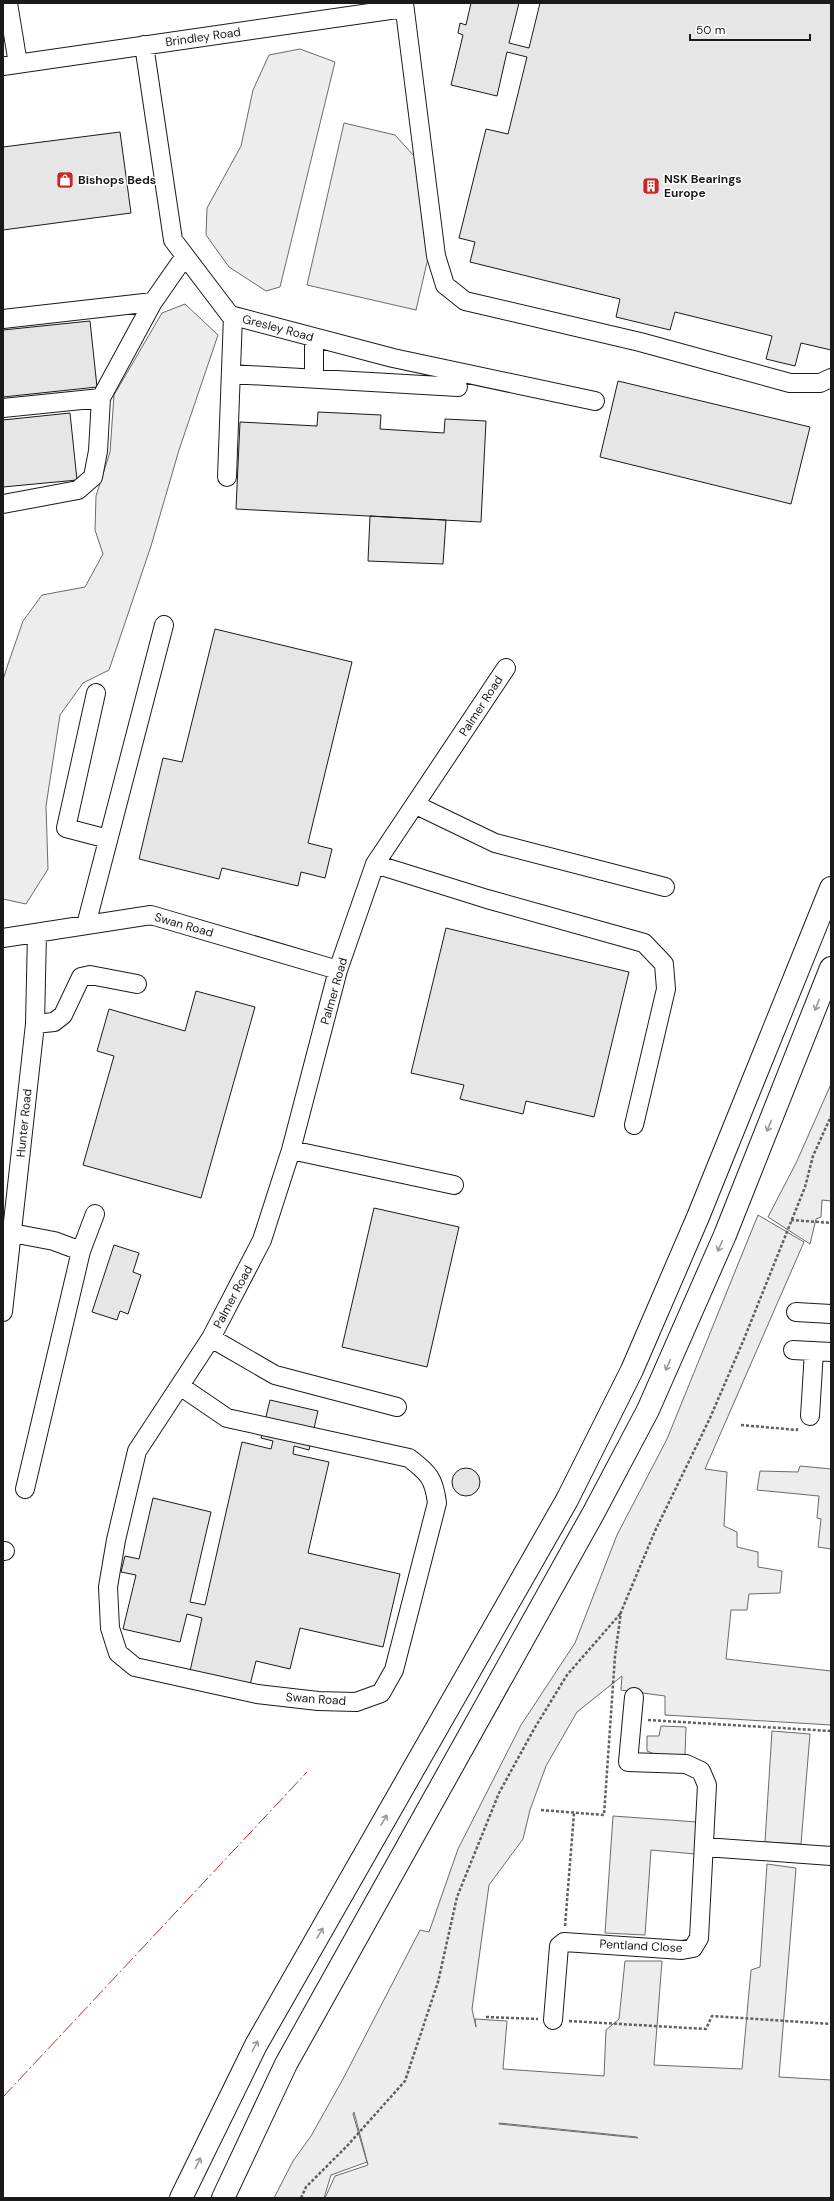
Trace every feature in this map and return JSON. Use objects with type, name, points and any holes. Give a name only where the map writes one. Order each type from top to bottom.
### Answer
[{"type":"highway","points":[[181,2198],[256,2045],[567,1500],[626,1384],[698,1217],[831,888]]},
{"type":"highway","points":[[222,2198],[286,2064],[594,1512],[648,1410],[725,1235],[831,968]]},
{"type":"street","points":[[8,3],[10,65]]},
{"type":"street","points":[[404,6],[436,256],[445,286],[465,301],[640,342],[790,383],[820,383],[831,378]]},
{"type":"street","name":"Brindley Road","points":[[10,65],[404,6]]},
{"type":"street","name":"Gresley Road","points":[[144,46],[173,240],[230,315],[394,358],[517,382],[594,400]]},
{"type":"street","points":[[3,504],[78,490],[94,477],[98,451],[101,398],[153,302],[185,256]]},
{"type":"street","points":[[3,319],[153,302]]},
{"type":"street","points":[[227,477],[233,316]]},
{"type":"street","points":[[314,337],[314,379]]},
{"type":"street","points":[[392,383],[394,358]]},
{"type":"street","points":[[231,374],[458,386]]},
{"type":"street","points":[[3,408],[101,398]]},
{"type":"street","points":[[86,925],[164,625]]},
{"type":"street","name":"Palmer Road","points":[[212,1338],[262,1240],[291,1150],[338,970],[375,864],[416,805],[506,668]]},
{"type":"street","points":[[96,693],[66,828],[108,839]]},
{"type":"street","points":[[416,805],[495,843],[665,887]]},
{"type":"street","points":[[375,864],[487,899],[644,943],[664,964],[666,989],[634,1125]]},
{"type":"street","name":"Swan Road","points":[[3,938],[151,915],[338,970]]},
{"type":"street","name":"Hunter Road","points":[[3,1312],[35,1024],[37,933]]},
{"type":"street","points":[[35,1024],[54,1022],[62,1015],[81,977],[90,975],[137,984]]},
{"type":"street","points":[[291,1150],[454,1185]]},
{"type":"street","points":[[25,1489],[81,1251],[95,1214]]},
{"type":"street","points":[[12,1233],[54,1241],[81,1251]]},
{"type":"street","points":[[796,1312],[831,1314]]},
{"type":"street","points":[[212,1338],[275,1375],[397,1407]]},
{"type":"street","name":"Swan Road","points":[[180,1386],[227,1418],[409,1458],[423,1469],[435,1485],[437,1504],[396,1662],[381,1693],[356,1702],[318,1701],[257,1694],[135,1667],[118,1653],[110,1628],[108,1587],[119,1525],[137,1451],[180,1386],[212,1338]]},
{"type":"street","points":[[793,1350],[822,1352],[810,1416]]},
{"type":"street","points":[[632,1719],[634,1697]]},
{"type":"street","name":"Pentland Close","points":[[561,1944],[682,1950],[693,1948],[699,1938],[705,1847],[707,1785],[701,1771],[686,1764],[628,1762],[632,1719]]},
{"type":"street","points":[[705,1847],[831,1856]]},
{"type":"street","points":[[553,2020],[561,1944]]},
{"type":"path","points":[[541,1810],[604,1815],[615,1656],[621,1612],[661,1518],[710,1418],[805,1188],[813,1156],[831,1116]]},
{"type":"path","points":[[792,1220],[831,1223]]},
{"type":"path","points":[[740,1425],[797,1430],[799,1415],[810,1416]]},
{"type":"path","points":[[301,2198],[306,2187],[347,2146],[405,2081],[438,1982],[457,1897],[499,1793],[534,1729],[567,1675],[621,1612]]},
{"type":"path","points":[[632,1719],[831,1731]]},
{"type":"path","points":[[561,1944],[574,1813]]},
{"type":"path","points":[[486,2017],[706,2029],[712,2016],[831,2024]]},
{"type":"shaded area","points":[[300,49],[335,62],[280,287],[266,291],[229,267],[206,235],[207,208],[241,146],[253,90],[269,55]]},
{"type":"shaded area","points":[[344,123],[395,135],[415,157],[428,258],[416,310],[307,285]]},
{"type":"shaded area","points":[[185,304],[218,335],[179,450],[151,546],[109,670],[83,683],[60,715],[46,806],[48,869],[26,904],[3,899],[3,680],[23,621],[42,595],[85,587],[103,554],[95,530],[96,496],[110,452],[114,395],[162,313]]},
{"type":"shaded area","points":[[831,1084],[831,1201],[822,1200],[821,1217],[816,1219],[810,1244],[768,1217],[797,1161]]},
{"type":"shaded area","points":[[758,1215],[804,1242],[705,1469],[727,1472],[724,1526],[737,1532],[737,1547],[758,1552],[758,1567],[782,1571],[780,1593],[749,1594],[747,1610],[731,1610],[726,1659],[831,1671],[831,1725],[665,1715],[665,1696],[621,1690],[622,1676],[577,1712],[546,1766],[530,1810],[523,1839],[489,1885],[472,2009],[476,2027],[475,2019],[507,2021],[503,2069],[604,2076],[606,2030],[619,2019],[625,1961],[662,1961],[654,2065],[742,2069],[751,1970],[760,1967],[767,1864],[796,1868],[779,2077],[831,2080],[831,2198],[325,2198],[335,2176],[368,2165],[354,2112],[353,2114],[367,2162],[331,2175],[324,2198],[274,2198],[293,2161],[311,2136],[343,2079],[420,1930],[429,1932],[458,1849],[521,1725],[575,1643],[617,1535],[667,1439]],"holes":[[[499,2123],[637,2137],[638,2138]]]},
{"type":"shaded area","points":[[800,1466],[831,1469],[831,1549],[818,1547],[821,1519],[817,1518],[819,1496],[757,1490],[760,1471],[798,1472]]},
{"type":"shaded area","points":[[661,1726],[686,1727],[685,1755],[657,1755],[647,1751],[647,1736],[659,1736]]},
{"type":"shaded area","points":[[772,1731],[810,1734],[801,1844],[765,1842]]},
{"type":"shaded area","points":[[613,1816],[697,1822],[695,1854],[651,1850],[645,1935],[605,1933]]},
{"type":"building","name":"NSK Bearings Europe","points":[[471,3],[519,3],[509,43],[529,48],[540,3],[831,3],[831,350],[801,343],[795,366],[766,359],[772,336],[675,312],[670,330],[616,317],[620,299],[470,262],[475,242],[459,238],[486,129],[508,134],[527,57],[507,52],[497,96],[451,85],[463,35],[458,33],[460,23],[466,25]]},
{"type":"building","name":"Bishops Beds","points":[[120,132],[131,213],[3,230],[3,147]]},
{"type":"building","points":[[90,321],[97,387],[3,397],[3,330]]},
{"type":"building","points":[[618,381],[810,427],[791,504],[600,457]]},
{"type":"building","points":[[318,412],[381,415],[380,429],[444,433],[445,419],[486,421],[481,522],[236,509],[240,422],[317,426]]},
{"type":"building","points":[[70,413],[77,480],[3,487],[3,420]]},
{"type":"building","points":[[370,516],[446,520],[443,564],[368,561]]},
{"type":"building","points":[[215,629],[352,662],[308,843],[332,849],[325,878],[301,872],[298,886],[222,868],[219,879],[139,859],[163,758],[182,762]]},
{"type":"building","points":[[446,928],[629,972],[594,1117],[526,1101],[523,1114],[460,1099],[464,1085],[411,1073]]},
{"type":"building","points":[[196,991],[255,1007],[201,1198],[83,1165],[114,1056],[97,1051],[109,1009],[185,1031]]},
{"type":"building","points":[[374,1208],[459,1227],[427,1367],[342,1347]]},
{"type":"building","points":[[114,1245],[139,1253],[133,1272],[141,1275],[128,1314],[120,1311],[117,1320],[92,1312]]},
{"type":"building","points":[[270,1400],[318,1411],[309,1450],[294,1446],[293,1454],[329,1462],[308,1553],[400,1574],[383,1647],[300,1628],[290,1669],[256,1661],[250,1685],[190,1671],[202,1618],[187,1614],[180,1642],[123,1629],[136,1575],[121,1572],[125,1556],[139,1559],[153,1498],[211,1512],[190,1602],[205,1605],[242,1442],[271,1449],[273,1441],[261,1438]]},
{"type":"building","points":[[466,1468],[476,1472],[480,1482],[476,1492],[466,1496],[456,1492],[452,1482],[456,1472]]},
{"type":"power","points":[[3,2097],[307,1772]]},
{"type":"place","name":"Bishops Beds","points":[[65,180]]},
{"type":"place","name":"NSK Bearings Europe","points":[[651,186]]}]
